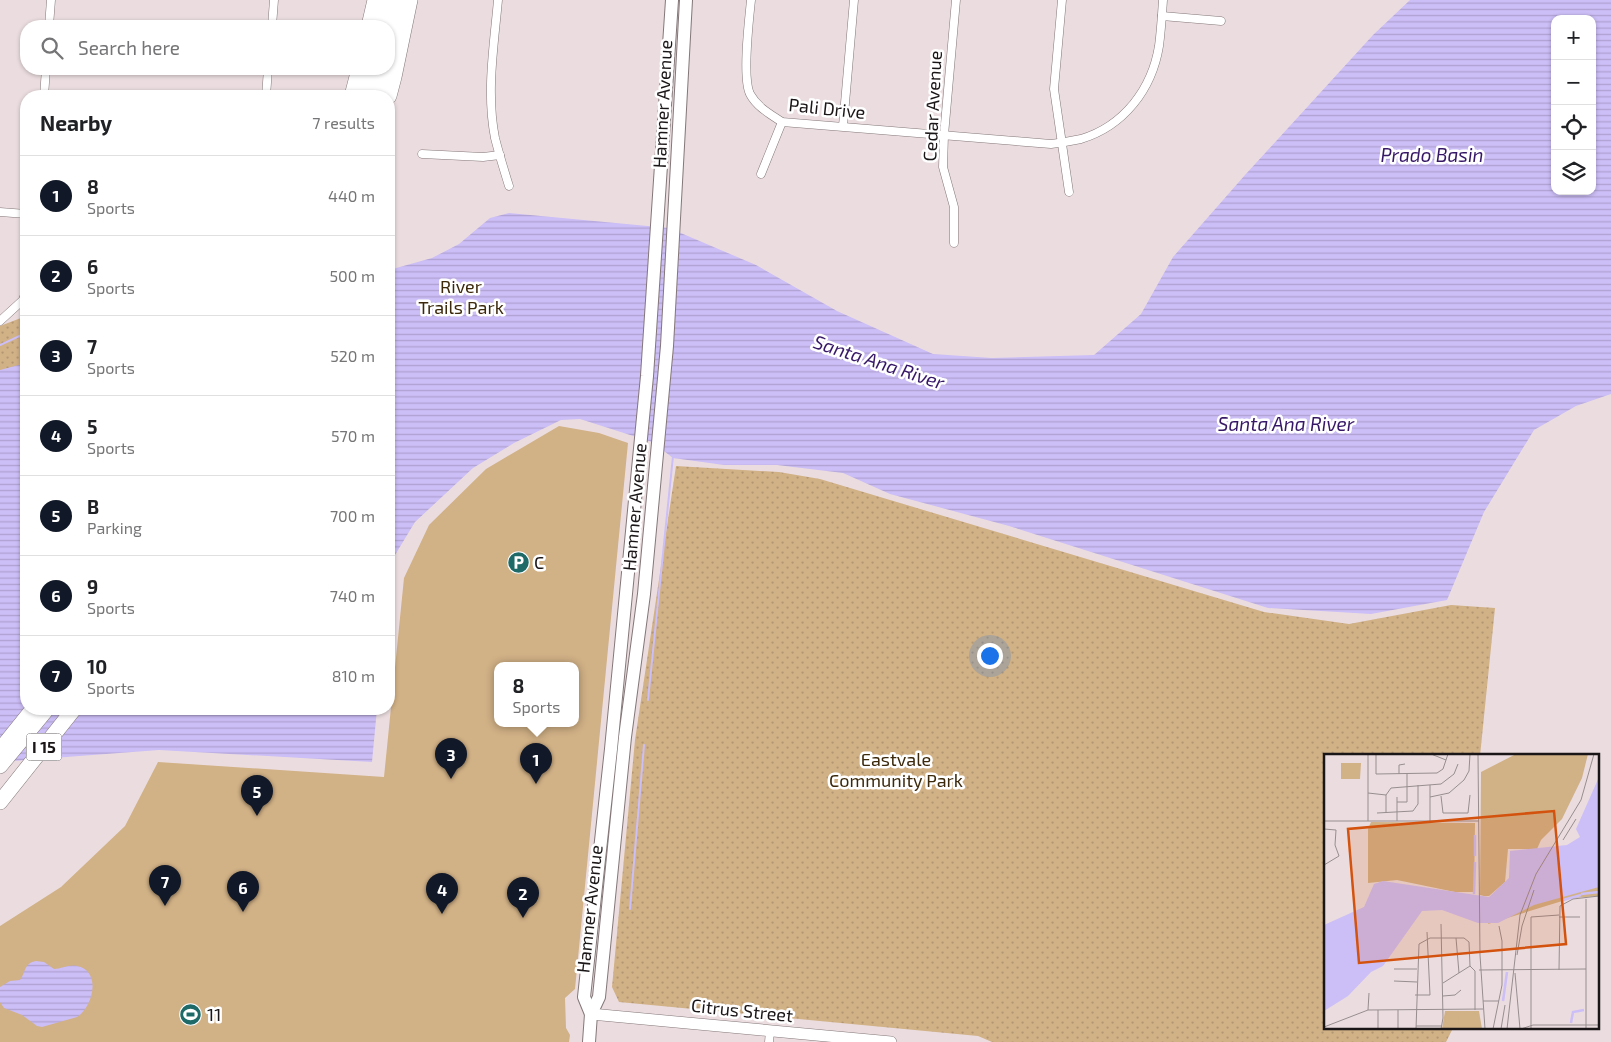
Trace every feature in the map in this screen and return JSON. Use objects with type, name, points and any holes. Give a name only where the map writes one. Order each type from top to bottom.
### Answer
[{"type":"highway","points":[[370,20],[375,0]]},
{"type":"highway","points":[[382,20],[386,0]]},
{"type":"highway","points":[[395,20],[399,0]]},
{"type":"highway","points":[[395,72],[410,0]]},
{"type":"highway","points":[[354,90],[357,75]]},
{"type":"highway","points":[[366,90],[369,75]]},
{"type":"highway","points":[[378,90],[381,75]]},
{"type":"highway","points":[[390,90],[394,75]]},
{"type":"highway","name":"I 15","points":[[0,750],[28,715]]},
{"type":"highway","points":[[0,766],[42,715]]},
{"type":"highway","points":[[5,786],[58,715]]},
{"type":"highway","name":"I 15","points":[[0,802],[5,786],[69,715]]},
{"type":"main road","name":"Hamner Avenue","points":[[591,1014],[584,997],[628,585],[647,376],[672,0]]},
{"type":"main road","name":"Hamner Avenue","points":[[589,1042],[591,1014],[599,997],[625,737],[644,594],[667,346],[686,0]]},
{"type":"street","points":[[49,20],[51,0]]},
{"type":"street","points":[[272,20],[274,0]]},
{"type":"street","points":[[498,0],[492,68],[492,104],[495,137],[508,186]]},
{"type":"street","name":"Pali Drive","points":[[751,0],[747,72],[750,94],[763,110],[782,122],[1051,144],[1082,138],[1102,129],[1120,117],[1135,103],[1150,76],[1159,47],[1163,0]]},
{"type":"street","points":[[843,126],[854,0]]},
{"type":"street","name":"Cedar Avenue","points":[[954,243],[954,207],[943,166],[956,0]]},
{"type":"street","points":[[1062,0],[1054,89],[1069,192]]},
{"type":"street","points":[[1162,16],[1221,21]]},
{"type":"street","points":[[44,90],[46,75]]},
{"type":"street","points":[[266,90],[268,75]]},
{"type":"street","points":[[761,174],[782,122]]},
{"type":"street","points":[[422,154],[483,157],[500,155]]},
{"type":"street","points":[[0,212],[20,214]]},
{"type":"street","points":[[0,321],[20,303]]},
{"type":"street","name":"Citrus Street","points":[[591,1014],[770,1036],[891,1042]]},
{"type":"green space","points":[[20,318],[20,394],[0,397],[0,326]]},
{"type":"green space","points":[[559,426],[599,433],[628,443],[575,989],[565,998],[566,1028],[570,1035],[569,1042],[0,1042],[0,926],[61,887],[125,826],[158,762],[384,777],[390,715],[395,715],[395,668],[404,578],[429,525],[486,469]]},
{"type":"green space","name":"Eastvale Community Park","points":[[676,466],[779,472],[820,479],[1264,612],[1349,624],[1451,605],[1495,608],[1480,754],[1324,754],[1324,1030],[1452,1030],[1446,1042],[992,1042],[978,1036],[619,1002],[612,987],[635,740]]},
{"type":"water","name":"Santa Ana River","points":[[1410,0],[1611,0],[1611,394],[1576,406],[1534,430],[1484,512],[1447,600],[1371,614],[1268,608],[1009,526],[890,494],[843,473],[777,465],[724,465],[673,458],[652,442],[580,419],[561,420],[514,443],[473,468],[415,522],[395,555],[395,268],[432,258],[459,244],[490,218],[509,213],[669,228],[756,265],[837,311],[933,354],[992,358],[1094,355],[1141,314],[1173,257],[1373,35]]},
{"type":"water","points":[[20,365],[20,715],[376,715],[372,762],[159,750],[0,762],[0,370]]},
{"type":"water","points":[[36,961],[44,962],[54,969],[77,966],[85,969],[90,975],[92,982],[91,998],[83,1012],[77,1017],[42,1027],[37,1026],[22,1015],[4,1008],[0,1002],[0,987],[10,981],[20,980],[27,966]]},
{"type":"waterway","points":[[0,345],[20,336]]},
{"type":"waterway","points":[[648,700],[673,456]]},
{"type":"waterway","points":[[630,909],[644,745]]},
{"type":"place","name":"C","points":[[518,563]]},
{"type":"place","name":"7","points":[[451,779]]},
{"type":"place","name":"8","points":[[536,784]]},
{"type":"place","name":"B","points":[[257,816]]},
{"type":"place","name":"10","points":[[165,906]]},
{"type":"place","name":"9","points":[[243,912]]},
{"type":"place","name":"5","points":[[442,914]]},
{"type":"place","name":"6","points":[[523,918]]},
{"type":"place","name":"11","points":[[191,1015]]},
{"type":"water label","name":"Prado Basin","points":[[1432,155]]},
{"type":"park label","name":"River Trails Park","points":[[461,297]]}]
